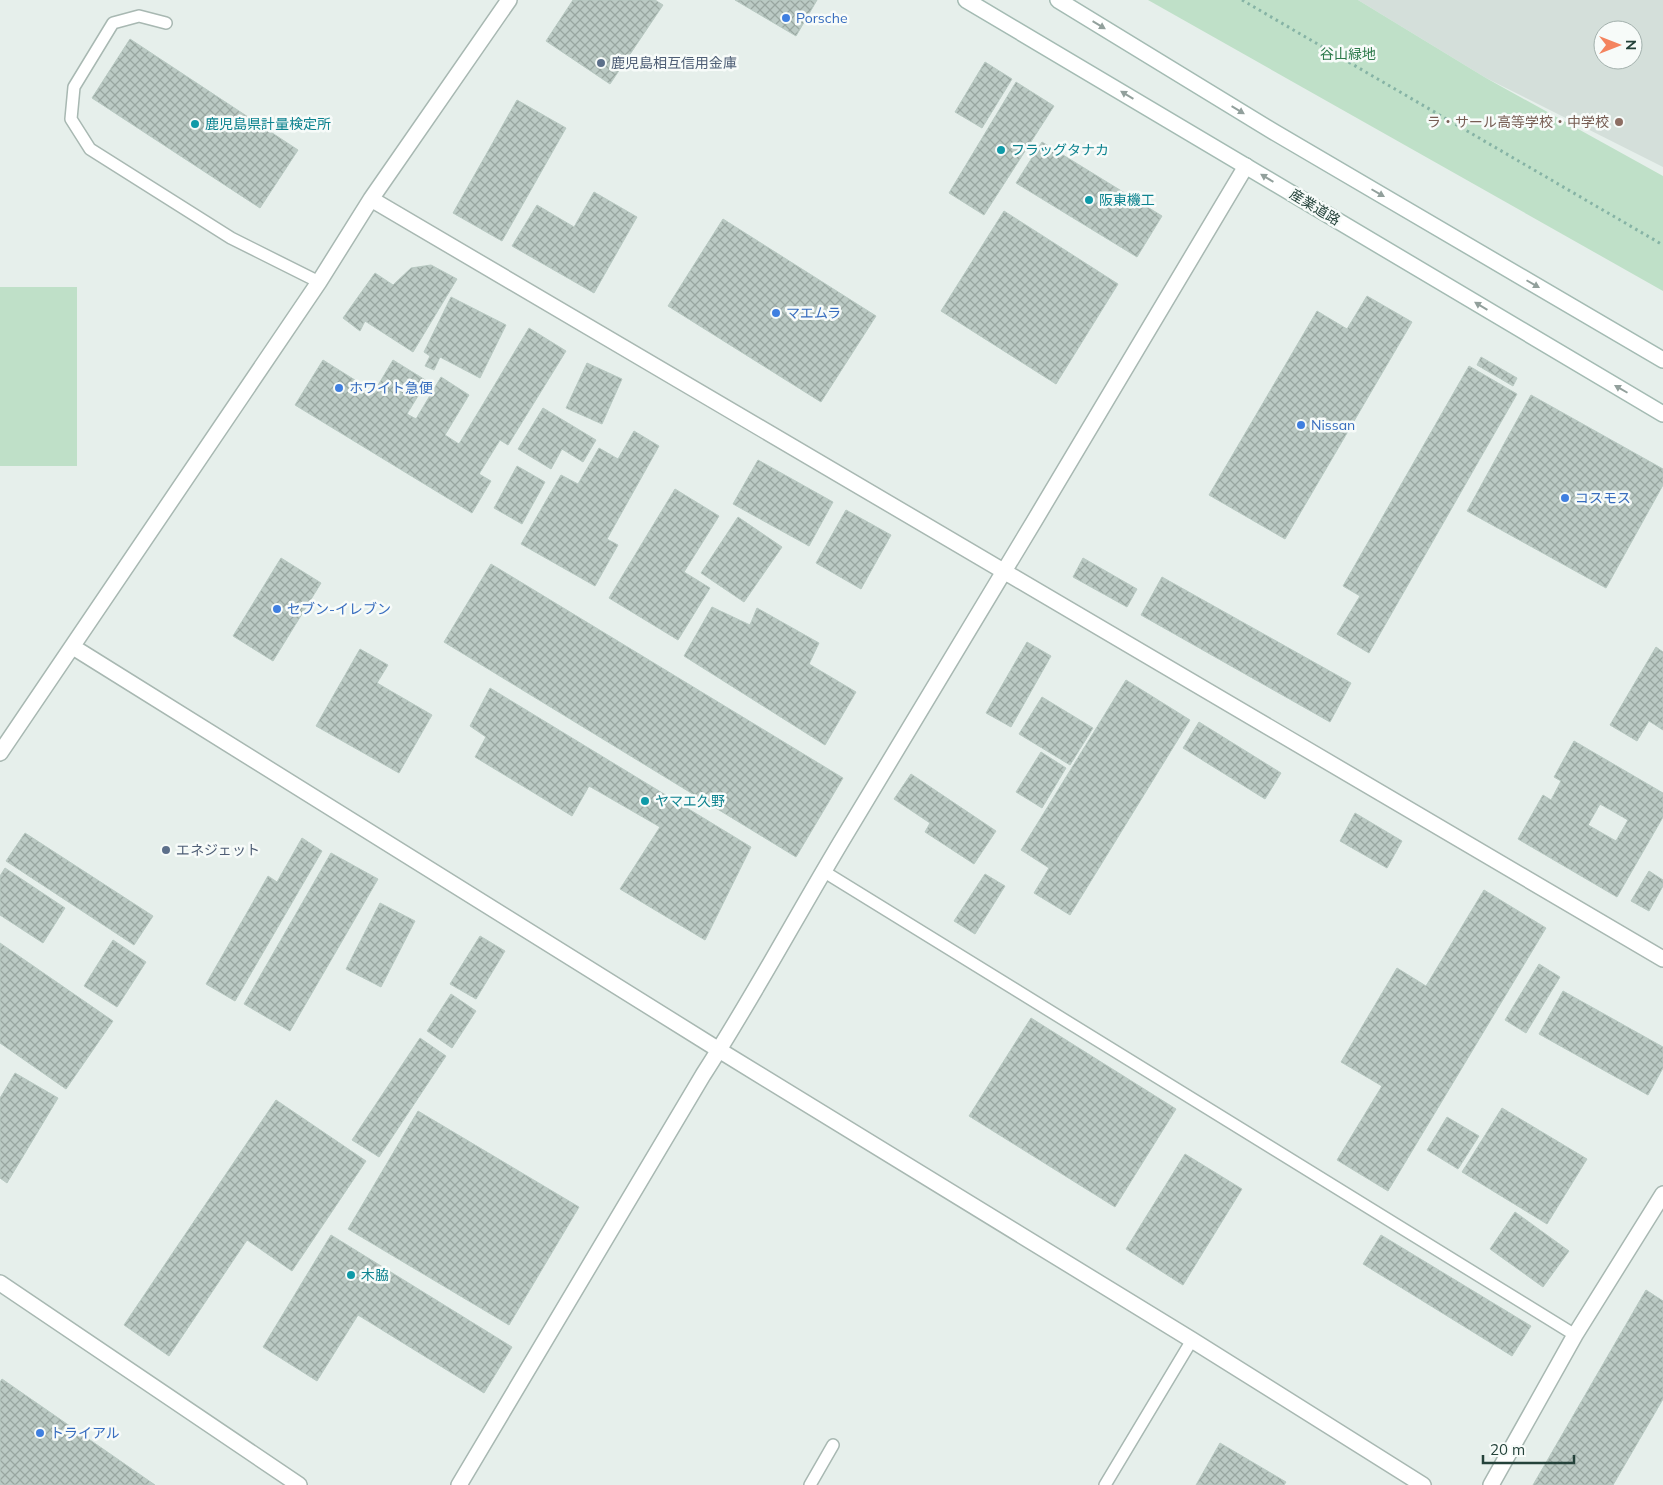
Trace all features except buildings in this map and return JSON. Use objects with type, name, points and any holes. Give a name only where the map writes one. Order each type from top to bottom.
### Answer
[{"type":"street","points":[[0,753],[319,282],[371,199],[509,0]]},
{"type":"street","name":"産業道路","points":[[966,0],[1663,414]]},
{"type":"street","points":[[1058,0],[1282,137],[1663,360]]},
{"type":"street","points":[[459,1485],[737,1021],[823,871],[1246,166]]},
{"type":"street","points":[[371,199],[1663,959]]},
{"type":"street","points":[[73,647],[719,1050],[1192,1340],[1423,1485]]},
{"type":"street","points":[[1491,1485],[1575,1335],[1663,1194]]},
{"type":"street","points":[[0,1283],[299,1485]]},
{"type":"lane","points":[[166,23],[139,16],[113,23],[74,87],[71,119],[90,149],[231,238],[319,282]]},
{"type":"lane","points":[[823,871],[1575,1335]]},
{"type":"lane","points":[[1105,1485],[1192,1340]]},
{"type":"lane","points":[[810,1485],[833,1445]]},
{"type":"path","points":[[1242,0],[1663,245]]},
{"type":"shaded area","name":"ラ・サール高等学校・中学校","points":[[1358,0],[1663,0],[1663,167],[1486,78]]},
{"type":"green space","name":"谷山緑地","points":[[1148,0],[1358,0],[1486,78],[1663,176],[1663,291]]},
{"type":"green space","points":[[0,287],[77,287],[77,466],[0,466]]},
{"type":"place","name":"Porsche","points":[[786,18]]},
{"type":"place","name":"鹿児島相互信用金庫","points":[[601,63]]},
{"type":"place","name":"ラ・サール高等学校・中学校","points":[[1619,122]]},
{"type":"place","name":"鹿児島県計量検定所","points":[[195,124]]},
{"type":"place","name":"フラッグタナカ","points":[[1001,150]]},
{"type":"place","name":"阪東機工","points":[[1089,200]]},
{"type":"place","name":"マエムラ","points":[[776,313]]},
{"type":"place","name":"ホワイト急便","points":[[339,388]]},
{"type":"place","name":"Nissan","points":[[1301,425]]},
{"type":"place","name":"コスモス","points":[[1565,498]]},
{"type":"place","name":"セブン-イレブン","points":[[277,609]]},
{"type":"place","name":"ヤマエ久野","points":[[645,801]]},
{"type":"place","name":"エネジェット","points":[[166,850]]},
{"type":"place","name":"木脇","points":[[351,1275]]},
{"type":"place","name":"トライアル","points":[[40,1433]]}]
